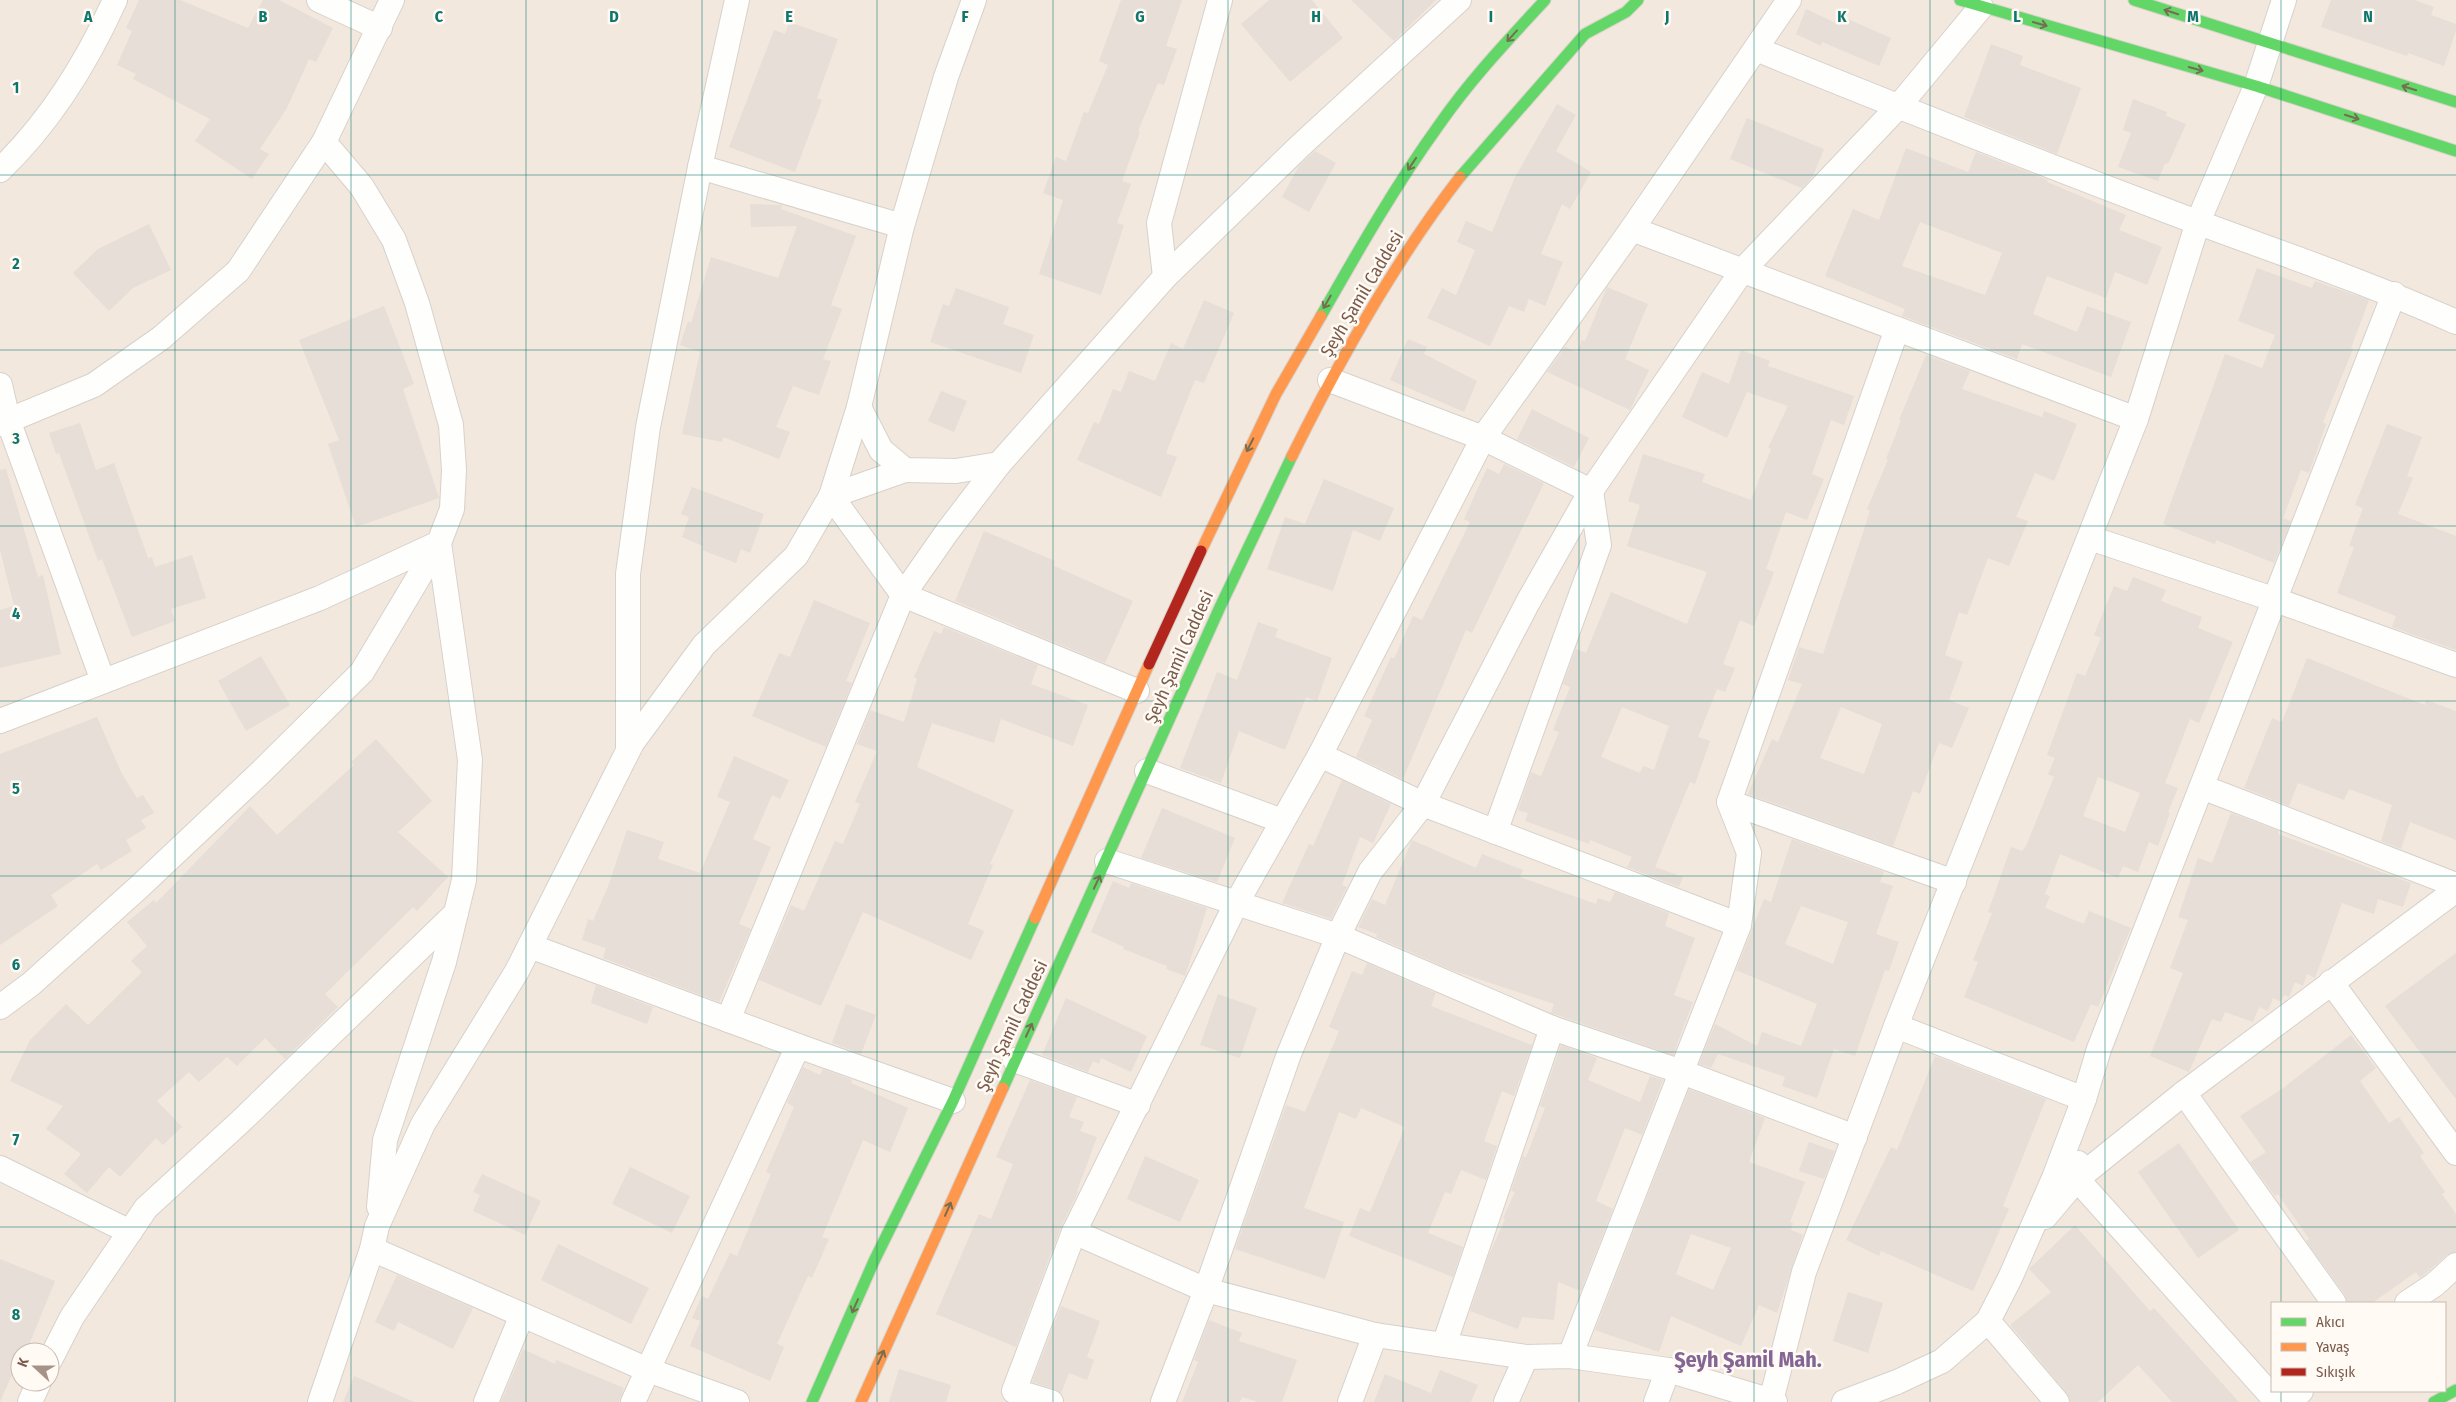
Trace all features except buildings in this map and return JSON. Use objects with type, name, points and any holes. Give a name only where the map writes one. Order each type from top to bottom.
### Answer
[{"type":"main road","name":"Şeyh Şamil Caddesi","points":[[812,1402],[874,1261],[953,1101],[1241,463],[1276,394],[1378,215],[1439,124],[1477,75],[1545,0]]},
{"type":"main road","points":[[2134,0],[2456,102]]},
{"type":"main road","name":"Şeyh Şamil Caddesi","points":[[861,1402],[1262,516],[1330,380],[1411,246],[1440,203],[1474,159],[1585,34],[1643,2]]},
{"type":"main road","points":[[1971,3],[2256,86],[2456,151]]},
{"type":"main road","points":[[1613,4],[1626,12]]},
{"type":"main road","points":[[2434,1402],[2456,1390]]},
{"type":"street","points":[[0,170],[45,120],[102,28],[115,0]]},
{"type":"street","points":[[319,0],[380,28]]},
{"type":"street","points":[[4,422],[94,386],[161,338],[238,271],[324,142],[392,0]]},
{"type":"street","points":[[628,750],[628,574],[648,427],[700,167],[737,0]]},
{"type":"street","points":[[320,1402],[372,1249],[378,1226],[423,1124],[517,971],[628,750],[704,645],[796,556],[831,496],[859,407],[902,226],[946,77],[974,0]]},
{"type":"street","points":[[1165,277],[1159,223],[1220,0]]},
{"type":"street","points":[[728,1020],[903,595],[947,532],[999,464],[1165,277],[1302,145],[1459,0]]},
{"type":"street","points":[[1051,1402],[1014,1391],[1074,1232],[1236,904],[1320,755],[1484,438],[1632,229],[1790,0]]},
{"type":"street","points":[[1074,1232],[1206,1290],[1375,1335],[1526,1357],[1570,1356],[1668,1370],[1773,1401],[1804,1272],[1896,1026],[2136,419],[2198,222],[2256,86],[2268,44],[2284,0]]},
{"type":"street","points":[[1164,1402],[1206,1290],[1289,1054],[1338,936],[1370,872],[1423,804],[1528,602],[1591,491],[1742,271],[1898,107],[1971,3]]},
{"type":"street","points":[[1756,49],[1898,107],[2198,222],[2394,294],[2456,322]]},
{"type":"street","points":[[0,1007],[31,984],[139,887],[362,672],[439,543],[452,509],[454,470],[451,425],[417,303],[394,240],[362,187],[324,142]]},
{"type":"street","points":[[700,167],[902,226]]},
{"type":"street","points":[[1632,229],[2136,419]]},
{"type":"street","points":[[1844,1402],[1883,1396],[1942,1361],[1988,1321],[2054,1178],[2084,1099],[2100,1049],[2273,599],[2394,294]]},
{"type":"street","points":[[1570,1356],[1739,925],[1749,854],[1729,802],[1898,329]]},
{"type":"street","points":[[1330,380],[1484,438],[1591,491]]},
{"type":"street","points":[[0,385],[4,422],[103,681]]},
{"type":"street","points":[[859,407],[881,450],[905,470]]},
{"type":"street","points":[[831,496],[905,470],[956,471],[999,464]]},
{"type":"street","points":[[1495,832],[1599,545],[1591,491]]},
{"type":"street","points":[[831,496],[903,595],[1137,691]]},
{"type":"street","points":[[2090,538],[2273,599],[2456,666]]},
{"type":"street","points":[[0,721],[320,598],[439,543]]},
{"type":"street","points":[[378,1226],[385,1140],[444,962],[464,880],[470,760],[439,543]]},
{"type":"street","points":[[1320,755],[1423,804],[1739,925]]},
{"type":"street","points":[[1148,771],[1282,821]]},
{"type":"street","points":[[2202,787],[2456,885]]},
{"type":"street","points":[[1729,802],[1954,882]]},
{"type":"street","points":[[1106,861],[1338,936],[1552,1028],[1682,1072],[1856,1137]]},
{"type":"street","points":[[2027,1240],[2077,1179],[2184,1093],[2456,890]]},
{"type":"street","points":[[59,1342],[72,1317],[146,1208],[247,1115],[456,913]]},
{"type":"street","points":[[530,946],[798,1046],[953,1101]]},
{"type":"street","points":[[2331,982],[2456,1153]]},
{"type":"street","points":[[1896,1026],[2084,1099]]},
{"type":"street","points":[[1444,1345],[1552,1028]]},
{"type":"street","points":[[634,1402],[798,1046]]},
{"type":"street","points":[[1016,1060],[1138,1105]]},
{"type":"street","points":[[2184,1093],[2333,1302]]},
{"type":"street","points":[[2084,1099],[2077,1179],[2277,1402]]},
{"type":"street","points":[[0,1168],[130,1232]]},
{"type":"street","points":[[372,1249],[648,1370],[737,1402]]},
{"type":"street","points":[[2408,1302],[2434,1285],[2456,1265]]},
{"type":"street","points":[[486,1402],[522,1315]]},
{"type":"street","points":[[1988,1321],[2057,1402]]},
{"type":"street","points":[[1350,1402],[1375,1335]]},
{"type":"street","points":[[1506,1402],[1526,1357]]},
{"type":"street","points":[[1656,1402],[1668,1370]]},
{"type":"street","points":[[2290,1402],[2300,1392]]},
{"type":"shaded area","points":[[0,0],[2456,0],[2456,1402],[0,1402]]},
{"type":"traffic: fast","points":[[1321,316],[1392,195],[1451,108],[1476,76],[1545,0]]},
{"type":"traffic: fast","points":[[1460,177],[1585,34],[1626,12],[1638,0]]},
{"type":"traffic: fast","points":[[1960,0],[2256,86],[2456,151]]},
{"type":"traffic: fast","points":[[2134,0],[2456,102]]},
{"type":"traffic: fast","points":[[1003,1088],[1220,607],[1292,456]]},
{"type":"traffic: fast","points":[[812,1402],[874,1261],[953,1101],[1035,918]]},
{"type":"traffic: fast","points":[[2434,1402],[2456,1390]]},
{"type":"traffic: slow","points":[[1292,456],[1329,383],[1390,277],[1460,177]]},
{"type":"traffic: slow","points":[[1201,551],[1276,394],[1321,316]]},
{"type":"traffic: slow","points":[[1035,918],[1149,664]]},
{"type":"traffic: slow","points":[[861,1402],[1003,1088]]},
{"type":"traffic: jam","points":[[1149,664],[1201,551]]},
{"type":"district","name":"Şeyh Şamil Mah.","points":[[1748,1359]]}]
